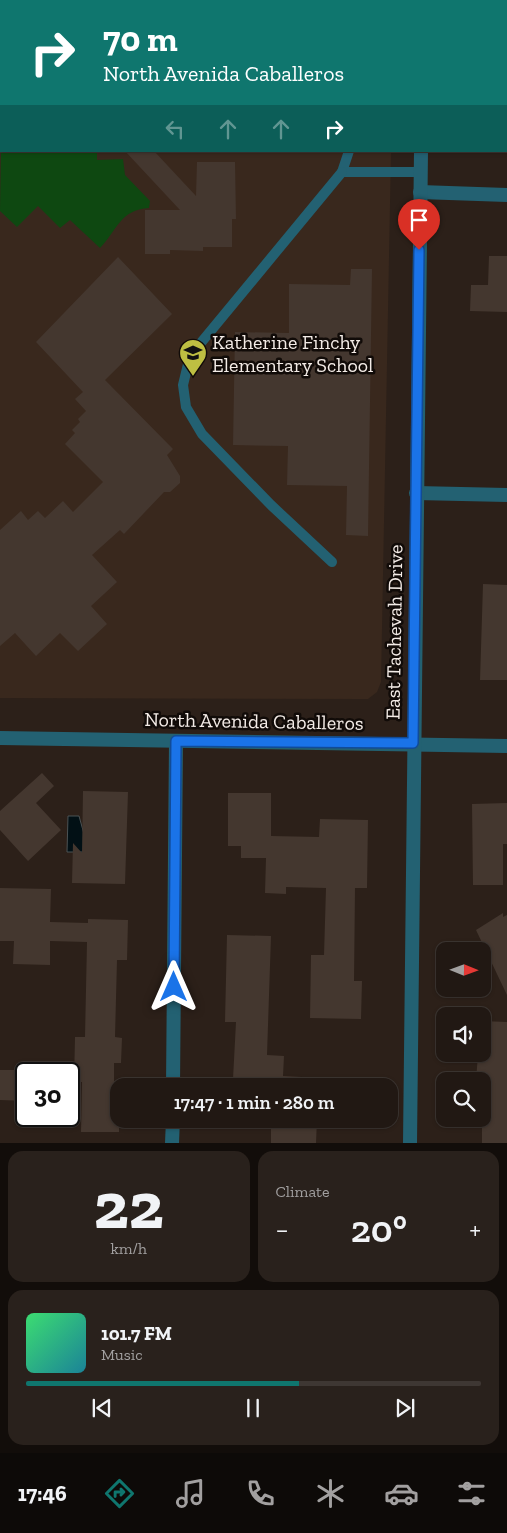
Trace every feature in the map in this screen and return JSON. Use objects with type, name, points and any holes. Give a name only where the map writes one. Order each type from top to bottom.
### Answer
[{"type":"street","name":"East Tachevah Drive","points":[[410,1143],[421,152]]},
{"type":"street","points":[[420,192],[507,195]]},
{"type":"street","points":[[416,493],[507,495]]},
{"type":"street","name":"North Avenida Caballeros","points":[[0,738],[413,743],[507,746]]},
{"type":"street","points":[[173,1078],[176,741]]},
{"type":"street","points":[[172,1143],[173,1128]]},
{"type":"lane","points":[[332,562],[270,505],[202,434],[186,407],[183,385],[190,356],[342,172],[349,152]]},
{"type":"lane","points":[[342,172],[420,172]]},
{"type":"shaded area","name":"Katherine Finchy Elementary School","points":[[0,152],[391,152],[381,682],[377,692],[368,699],[0,698]]},
{"type":"shaded area","points":[[68,816],[79,816],[89,852],[67,852]]},
{"type":"green space","points":[[1,152],[97,152],[97,160],[123,159],[125,175],[150,201],[149,208],[132,212],[125,217],[100,248],[70,220],[60,228],[38,206],[17,227],[0,211]]},
{"type":"building","points":[[126,152],[155,152],[196,196],[197,162],[235,162],[236,219],[232,219],[232,247],[203,247],[203,251],[170,250],[170,254],[145,254],[145,210],[180,210]]},
{"type":"building","points":[[489,256],[507,256],[507,312],[470,311],[471,285],[488,285]]},
{"type":"building","points":[[118,257],[172,314],[105,380],[173,449],[167,455],[180,476],[180,483],[170,492],[164,492],[124,534],[120,530],[92,555],[117,582],[91,606],[107,624],[78,651],[60,633],[36,656],[15,633],[0,646],[0,530],[21,511],[28,520],[38,511],[45,518],[63,501],[73,512],[103,482],[65,444],[75,433],[72,430],[80,422],[78,419],[86,411],[75,399],[83,392],[36,342]]},
{"type":"building","points":[[351,269],[372,269],[368,536],[346,535],[347,486],[287,485],[288,446],[233,445],[235,332],[289,333],[289,284],[350,285]]},
{"type":"building","points":[[483,584],[507,585],[507,680],[480,680]]},
{"type":"building","points":[[42,773],[54,786],[36,803],[61,830],[28,861],[0,830],[0,811]]},
{"type":"building","points":[[83,791],[128,792],[125,884],[72,883],[73,843],[82,853]]},
{"type":"building","points":[[228,793],[271,793],[271,836],[319,837],[320,819],[368,820],[367,888],[355,888],[354,981],[362,981],[361,1019],[310,1018],[311,955],[324,955],[326,888],[286,887],[286,894],[265,893],[266,858],[241,858],[241,846],[228,846]]},
{"type":"building","points":[[507,803],[507,844],[503,844],[503,885],[473,885],[472,804]]},
{"type":"building","points":[[0,888],[51,889],[50,922],[88,923],[88,919],[128,920],[127,960],[117,960],[115,1037],[122,1038],[121,1063],[114,1063],[114,1078],[110,1078],[110,1128],[119,1128],[119,1132],[81,1132],[82,1082],[80,1082],[80,1062],[74,1062],[75,1037],[85,1037],[87,942],[50,941],[50,965],[13,964],[14,941],[0,941]]},
{"type":"building","points":[[503,913],[503,917],[507,915],[507,995],[491,961],[491,942],[482,942],[476,930]]},
{"type":"building","points":[[227,935],[271,936],[267,1055],[284,1056],[283,1076],[320,1078],[233,1078],[236,1022],[225,1022]]},
{"type":"building","points":[[491,1021],[507,1022],[507,1143],[482,1143],[482,1127],[491,1127],[491,1072],[477,1072],[477,1062],[491,1062]]},
{"type":"building","points":[[0,1070],[15,1070],[15,1101],[0,1100]]},
{"type":"building","points":[[271,1128],[317,1128],[316,1143],[271,1143]]},
{"type":"place","name":"Katherine Finchy Elementary School","points":[[193,377]]},
{"type":"route","points":[[174,987],[176,741],[413,743],[419,250]]}]
